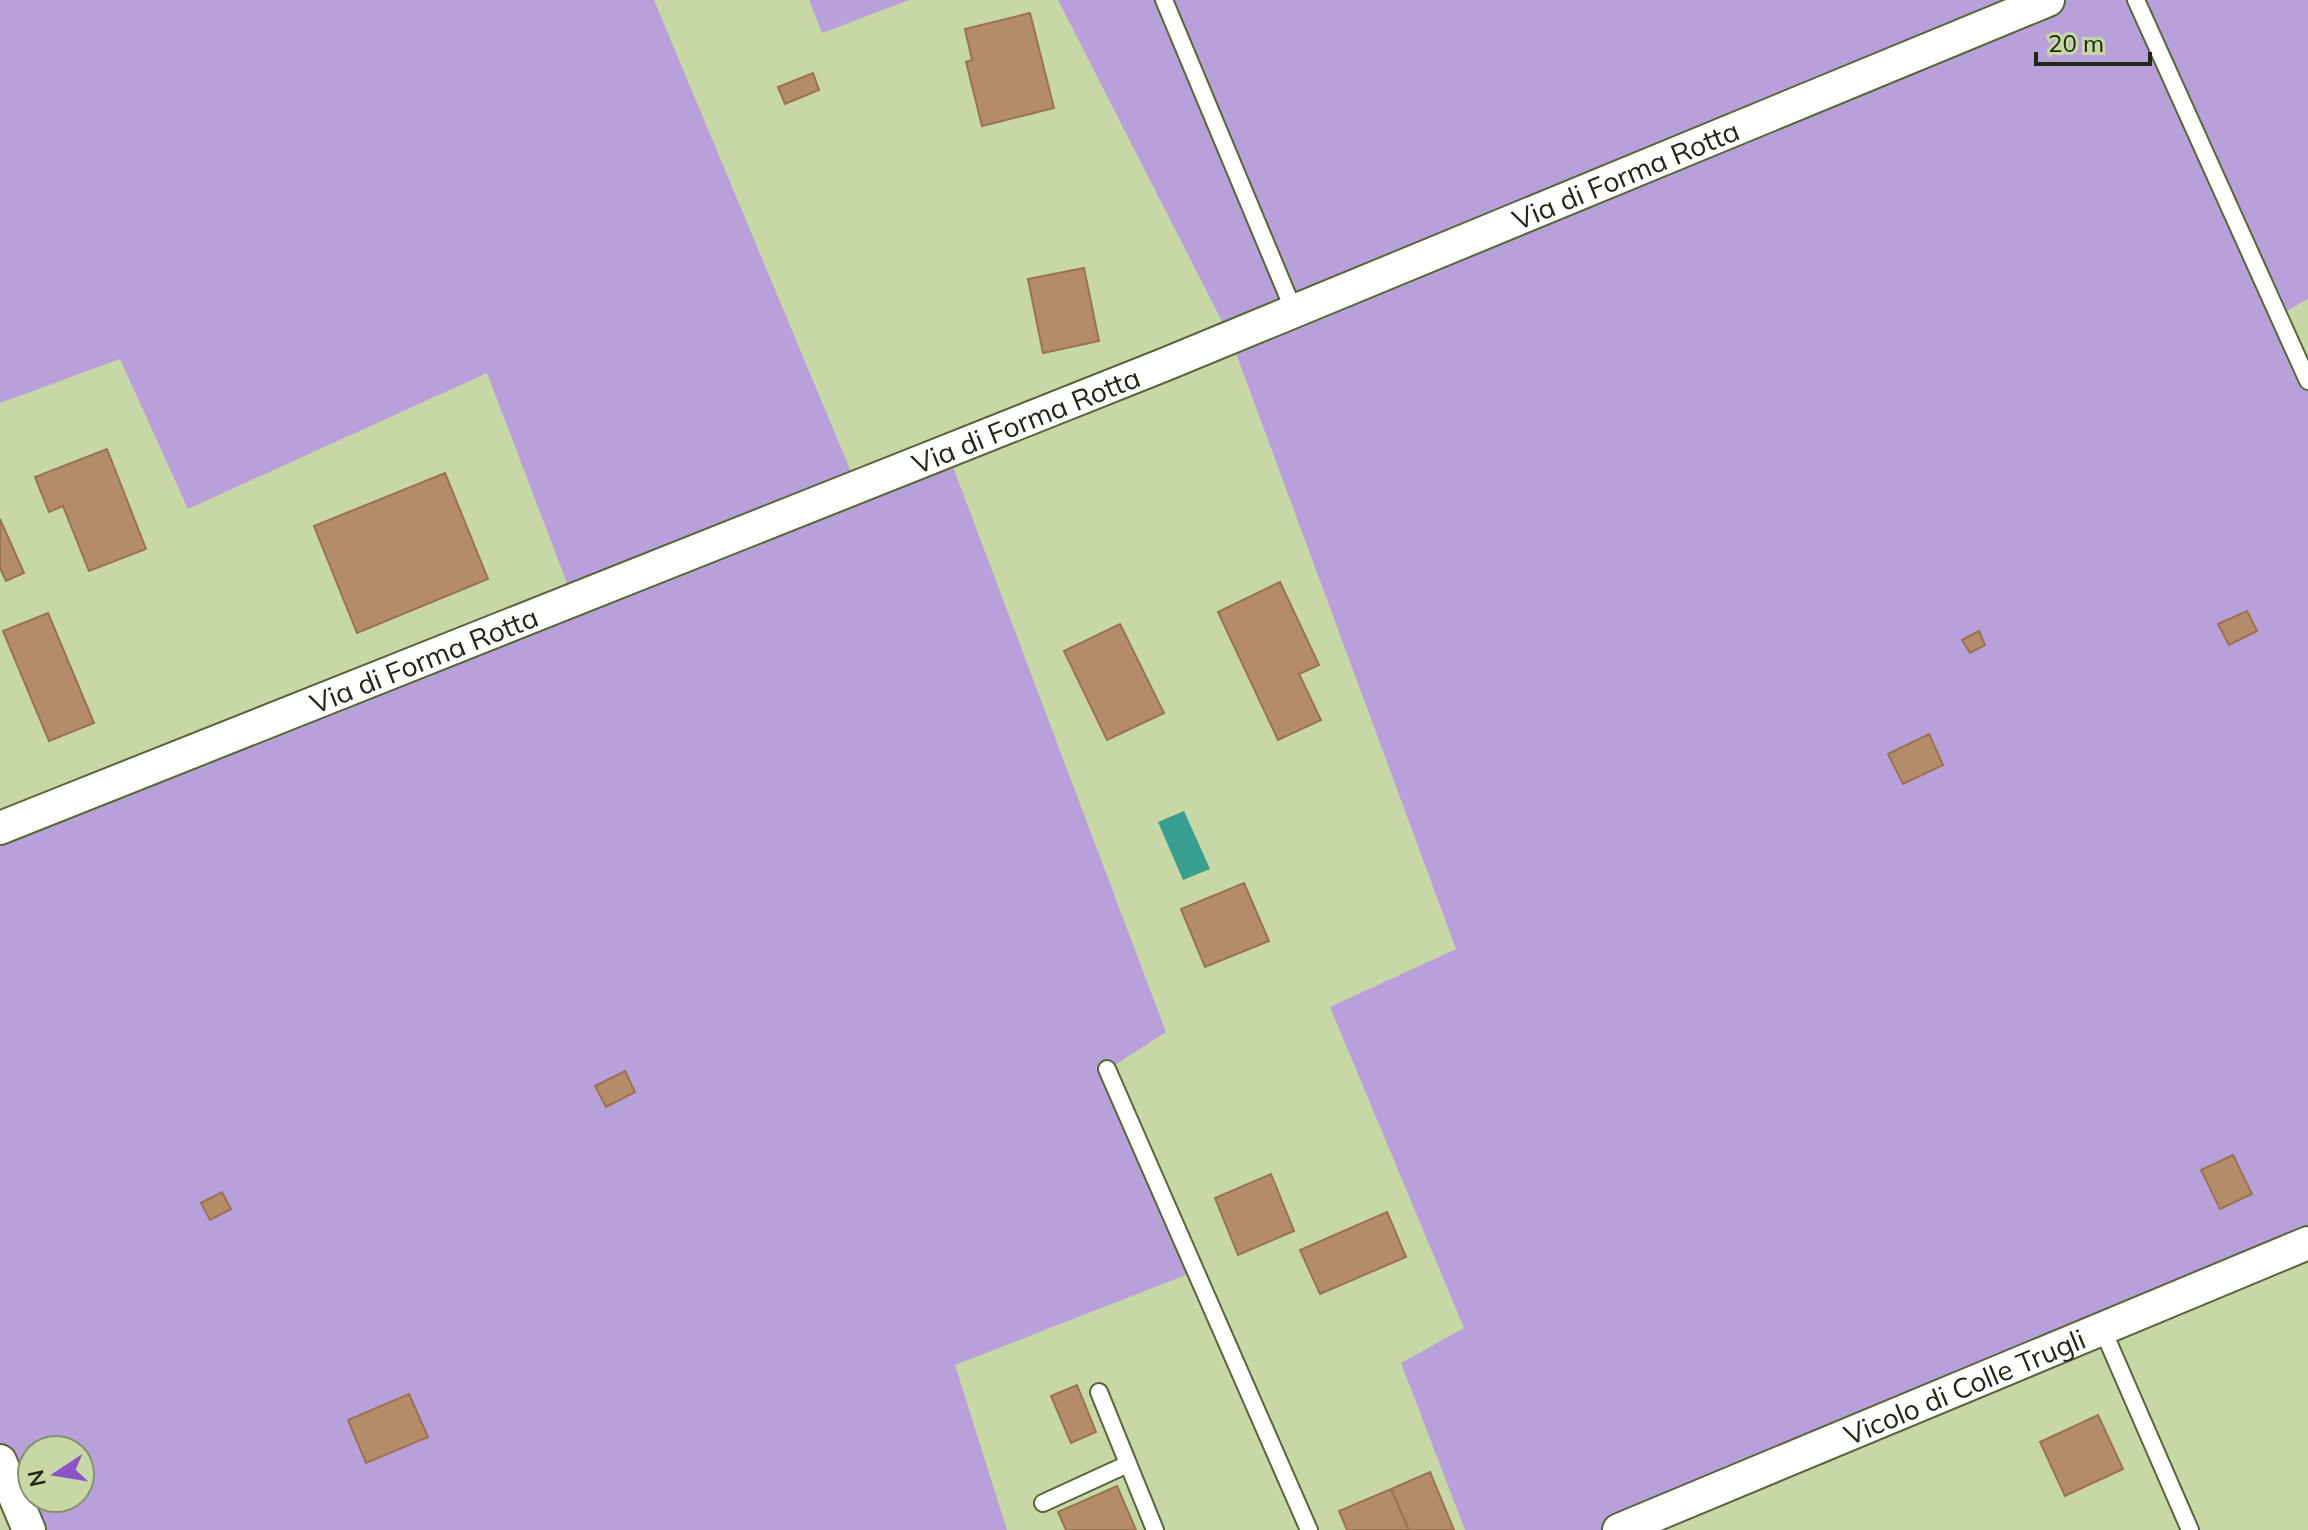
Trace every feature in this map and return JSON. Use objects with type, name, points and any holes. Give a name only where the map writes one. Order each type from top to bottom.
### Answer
[{"type":"street","name":"Via di Forma Rotta","points":[[0,828],[1294,311],[2048,0]]},
{"type":"street","name":"Vicolo di Colle Trugli","points":[[1619,1530],[2308,1243]]},
{"type":"street","points":[[0,1461],[29,1530]]},
{"type":"lane","points":[[1164,0],[1294,311]]},
{"type":"lane","points":[[2136,0],[2308,381]]},
{"type":"lane","points":[[1107,1069],[1309,1530]]},
{"type":"lane","points":[[2102,1328],[2190,1530]]},
{"type":"lane","points":[[1099,1392],[1155,1530]]},
{"type":"lane","points":[[1043,1503],[1128,1464]]},
{"type":"shaded area","points":[[0,0],[654,0],[857,486],[947,451],[1166,1032],[1107,1070],[1196,1271],[955,1365],[1007,1530],[29,1530],[22,1514],[96,1514],[96,1434],[16,1434],[16,1499],[0,1461],[0,828],[573,599],[487,373],[188,509],[120,359],[0,403]]},
{"type":"shaded area","points":[[809,0],[909,0],[822,33]]},
{"type":"shaded area","points":[[1058,0],[2308,0],[2308,299],[2279,315],[2308,381],[2308,1243],[1619,1530],[1465,1530],[1401,1363],[1464,1328],[1330,1007],[1456,949],[1230,337]]},
{"type":"water","points":[[1184,811],[1210,869],[1183,880],[1158,822]]},
{"type":"building","points":[[1030,13],[1054,108],[982,126],[966,62],[972,60],[965,29]]},
{"type":"building","points":[[813,73],[819,90],[785,104],[778,87]]},
{"type":"building","points":[[1084,268],[1099,341],[1043,353],[1028,279]]},
{"type":"building","points":[[107,449],[146,549],[89,571],[63,506],[49,512],[35,477]]},
{"type":"building","points":[[445,473],[488,579],[357,633],[314,526]]},
{"type":"building","points":[[0,519],[24,573],[6,581],[0,568]]},
{"type":"building","points":[[1280,582],[1319,665],[1299,674],[1321,720],[1278,740],[1218,612]]},
{"type":"building","points":[[2247,611],[2257,631],[2229,645],[2218,624]]},
{"type":"building","points":[[48,613],[94,723],[49,741],[3,631]]},
{"type":"building","points":[[1120,624],[1164,713],[1107,740],[1064,651]]},
{"type":"building","points":[[1979,631],[1985,645],[1970,653],[1962,640]]},
{"type":"building","points":[[1929,734],[1943,765],[1903,784],[1888,754]]},
{"type":"building","points":[[1244,883],[1269,941],[1205,967],[1181,909]]},
{"type":"building","points":[[625,1071],[635,1092],[606,1107],[595,1086]]},
{"type":"building","points":[[2233,1155],[2252,1194],[2220,1209],[2201,1170]]},
{"type":"building","points":[[1271,1174],[1294,1231],[1238,1255],[1215,1198]]},
{"type":"building","points":[[222,1192],[231,1209],[210,1220],[201,1203]]},
{"type":"building","points":[[1387,1212],[1406,1257],[1320,1294],[1300,1250]]},
{"type":"building","points":[[1077,1385],[1096,1432],[1071,1443],[1051,1396]]},
{"type":"building","points":[[409,1394],[428,1437],[366,1463],[348,1420]]},
{"type":"building","points":[[2098,1415],[2123,1469],[2065,1496],[2040,1442]]},
{"type":"building","points":[[1430,1472],[1454,1530],[1409,1530],[1391,1489]]},
{"type":"building","points":[[1117,1486],[1136,1530],[1066,1530],[1058,1512]]},
{"type":"building","points":[[1391,1489],[1409,1530],[1347,1530],[1339,1511]]}]
